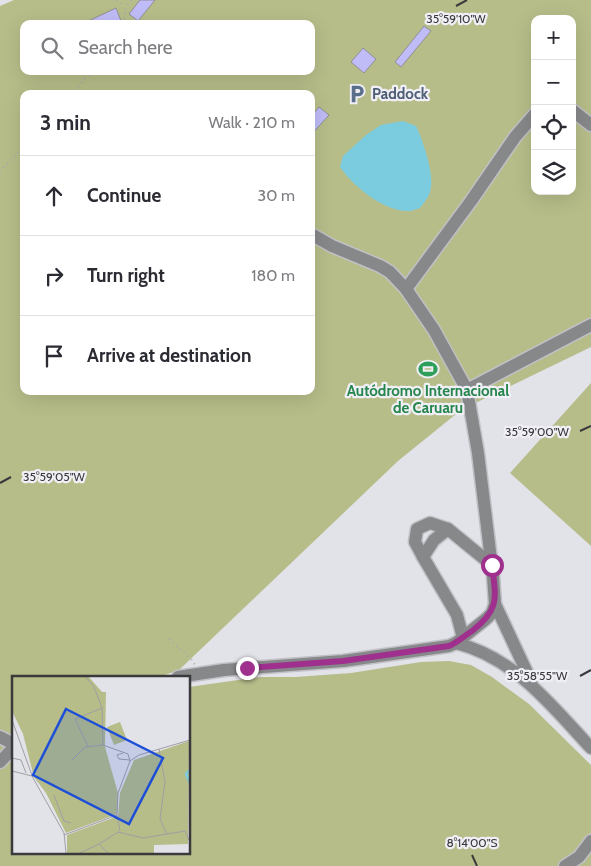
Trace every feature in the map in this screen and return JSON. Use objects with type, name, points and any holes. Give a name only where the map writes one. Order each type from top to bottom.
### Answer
[{"type":"street","points":[[576,113],[591,124]]},
{"type":"street","points":[[402,286],[471,201],[515,137],[531,119]]},
{"type":"street","points":[[184,676],[343,661],[449,646],[492,613],[494,604],[492,565],[478,453],[466,390],[434,330],[390,272],[315,236]]},
{"type":"street","points":[[466,390],[591,325]]},
{"type":"street","points":[[459,640],[457,615],[415,542],[417,529],[430,523],[448,529],[492,565]]},
{"type":"street","points":[[423,557],[434,540],[448,529]]},
{"type":"street","points":[[494,604],[533,686]]},
{"type":"street","points":[[459,640],[509,667],[533,686],[591,748]]},
{"type":"street","points":[[0,737],[12,744]]},
{"type":"street","points":[[0,762],[12,747]]},
{"type":"street","points":[[565,866],[579,858],[591,841]]},
{"type":"path","points":[[117,0],[126,7]]},
{"type":"path","points":[[124,20],[126,7],[131,0]]},
{"type":"path","points":[[75,90],[88,75]]},
{"type":"path","points":[[0,171],[20,151]]},
{"type":"path","points":[[168,639],[191,658],[201,673]]},
{"type":"green space","name":"Autódromo Internacional de Caruaru","points":[[14,0],[591,0],[591,347],[461,410],[398,461],[179,670],[162,676],[12,676],[12,739],[0,736],[0,6]]},
{"type":"green space","points":[[591,383],[591,546],[510,473]]},
{"type":"green space","points":[[449,661],[471,665],[492,677],[529,704],[591,765],[591,866],[0,866],[0,745],[12,752],[12,854],[190,854],[190,687],[260,677],[296,677],[351,673],[421,662]]},
{"type":"water","points":[[403,121],[416,126],[425,150],[431,180],[431,188],[425,202],[420,208],[409,211],[399,210],[380,203],[361,190],[340,167],[343,156],[366,135],[381,125]]},
{"type":"building","points":[[140,0],[155,0],[139,20],[129,14]]},
{"type":"building","points":[[116,8],[121,20],[90,20]]},
{"type":"building","points":[[424,26],[431,31],[401,67],[395,62]]},
{"type":"building","points":[[363,48],[376,59],[364,73],[351,62]]},
{"type":"building","points":[[319,107],[329,115],[315,131],[315,112]]},
{"type":"place","name":"Paddock","points":[[357,94]]},
{"type":"place","name":"Autódromo Internacional de Caruaru","points":[[428,369]]},
{"type":"route","points":[[247,668],[343,661],[449,646],[463,638],[492,613],[494,604],[492,565]]}]
